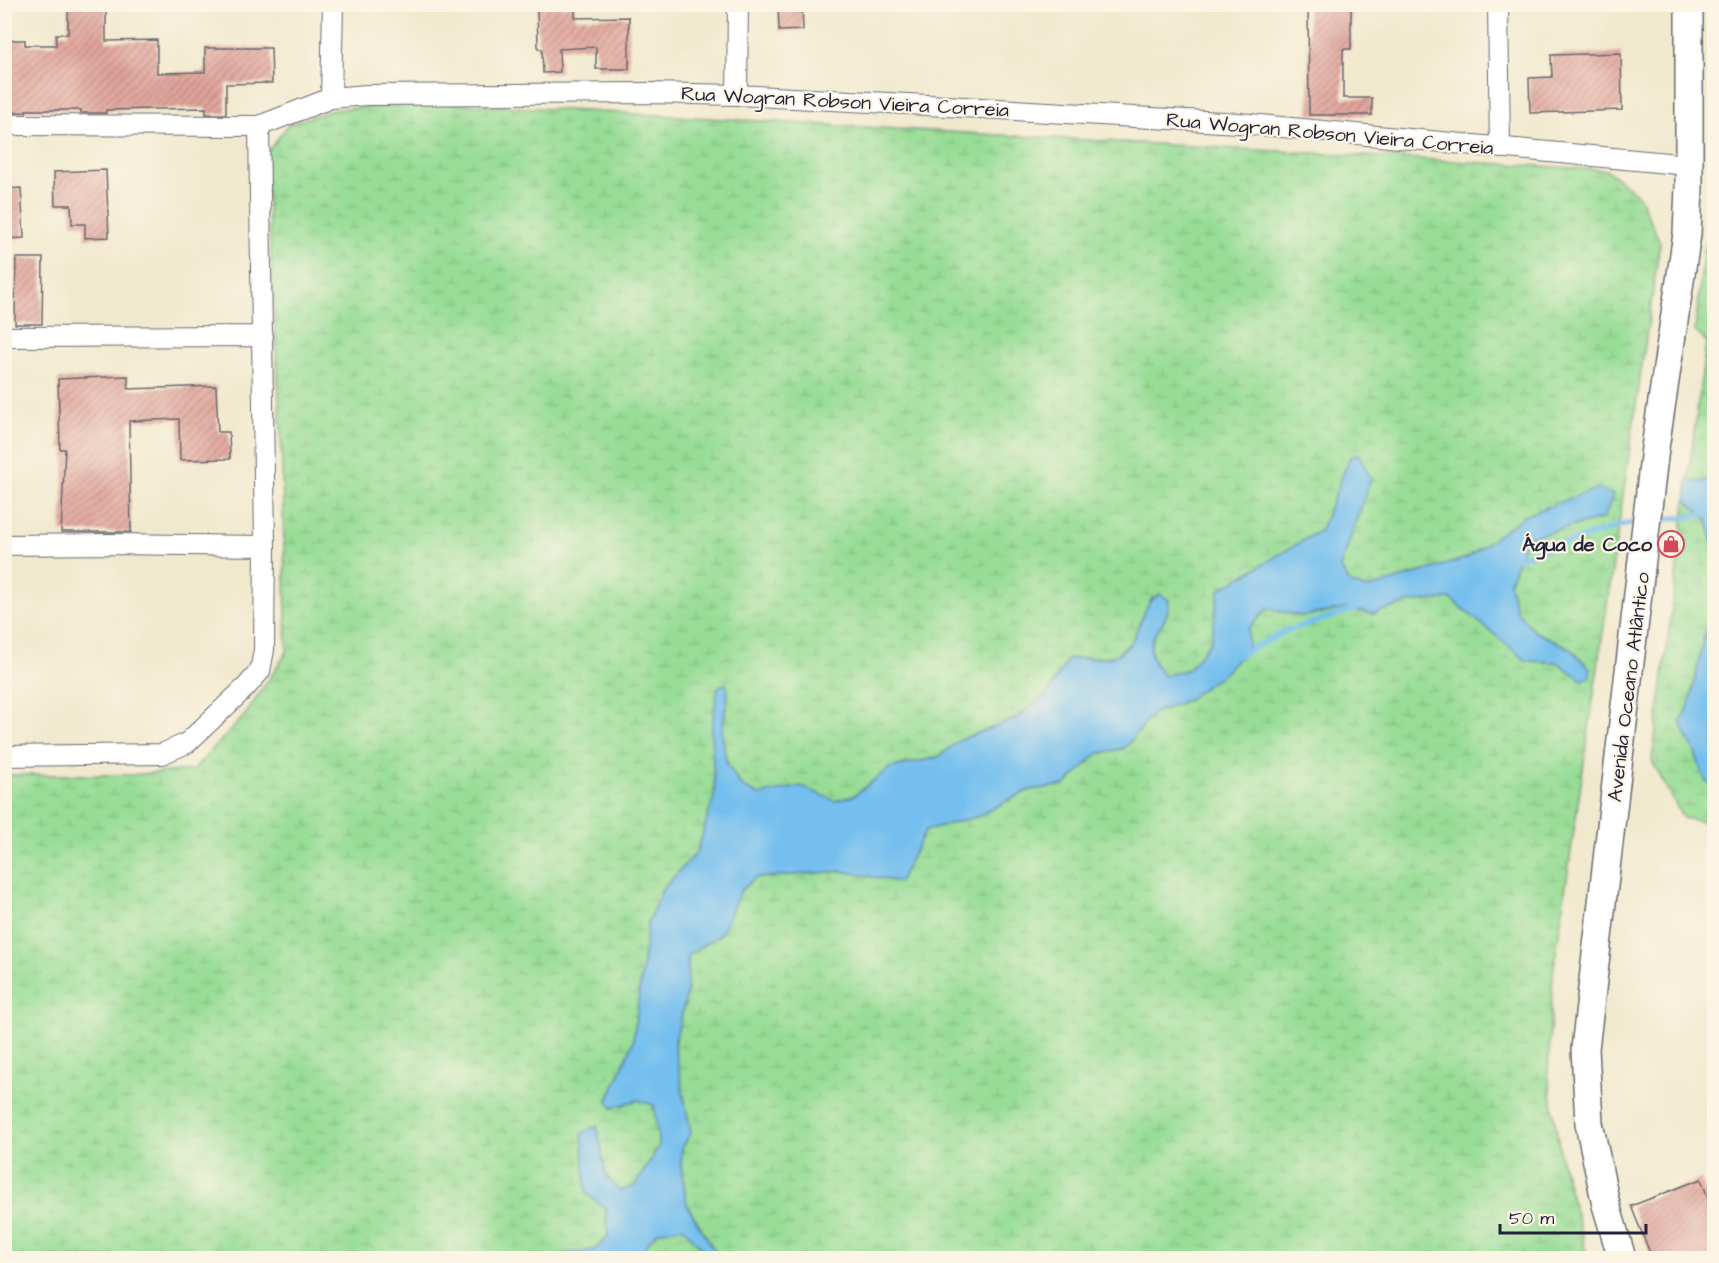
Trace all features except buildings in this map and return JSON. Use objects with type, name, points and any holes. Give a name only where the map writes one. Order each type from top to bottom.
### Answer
[{"type":"main road","name":"Avenida Oceano Atlântico","points":[[1622,1258],[1606,1205],[1589,1123],[1585,1049],[1656,448],[1687,234],[1689,4]]},
{"type":"street","points":[[331,98],[333,4]]},
{"type":"street","points":[[737,95],[738,4]]},
{"type":"street","points":[[1498,4],[1500,148]]},
{"type":"street","name":"Rua Wogran Robson Vieira Correia","points":[[4,125],[259,126],[331,98],[367,95],[650,93],[737,95],[1239,123],[1400,136],[1500,148],[1689,165]]},
{"type":"street","points":[[4,756],[162,754],[187,743],[246,687],[260,670],[264,650],[265,546],[259,126]]},
{"type":"street","points":[[4,337],[263,336]]},
{"type":"street","points":[[4,545],[265,546]]},
{"type":"path","points":[[1709,367],[1714,362]]},
{"type":"green space","points":[[447,103],[1607,170],[1639,196],[1660,242],[1553,974],[1548,1074],[1561,1160],[1588,1258],[711,1258],[718,1256],[687,1205],[681,1166],[682,1148],[691,1133],[674,1045],[687,993],[688,955],[721,934],[741,890],[755,878],[842,871],[899,882],[925,830],[976,817],[1029,790],[1065,785],[1097,754],[1125,748],[1153,713],[1187,700],[1248,648],[1248,629],[1267,609],[1302,616],[1346,609],[1373,614],[1411,602],[1451,599],[1527,661],[1557,662],[1582,680],[1570,648],[1535,632],[1516,610],[1509,583],[1527,538],[1604,518],[1524,516],[1467,558],[1367,589],[1350,583],[1340,567],[1371,479],[1350,457],[1321,530],[1219,590],[1211,641],[1189,669],[1164,676],[1152,657],[1154,635],[1169,609],[1152,598],[1131,642],[1115,656],[1068,659],[1048,693],[1015,719],[960,740],[938,757],[890,768],[853,796],[834,801],[801,786],[759,796],[741,786],[726,762],[722,733],[728,693],[711,732],[716,793],[697,853],[662,890],[648,922],[633,1042],[608,1101],[612,1108],[637,1100],[654,1105],[659,1146],[635,1186],[620,1191],[606,1176],[597,1126],[608,1236],[595,1250],[565,1254],[561,1258],[5,1258],[4,775],[128,775],[193,770],[245,715],[287,652],[281,432],[265,155],[289,124],[336,109]]},
{"type":"green space","points":[[1714,244],[1714,349],[1695,331],[1704,248]]},
{"type":"green space","points":[[1706,342],[1714,349],[1714,476],[1703,482],[1688,480]]},
{"type":"green space","points":[[1686,500],[1708,520],[1714,549],[1713,613],[1704,636],[1691,699],[1685,716],[1686,735],[1705,780],[1714,787],[1714,823],[1683,818],[1652,761]]},
{"type":"green space","points":[[684,1227],[710,1258],[644,1258],[646,1245],[657,1232]]},
{"type":"water","points":[[1359,454],[1371,479],[1340,567],[1350,583],[1367,589],[1467,558],[1524,516],[1598,488],[1613,495],[1604,518],[1527,538],[1509,583],[1516,610],[1535,632],[1570,648],[1590,668],[1590,677],[1582,680],[1557,662],[1527,661],[1451,599],[1411,602],[1373,614],[1346,609],[1302,616],[1267,609],[1248,629],[1248,648],[1224,673],[1187,700],[1153,713],[1125,748],[1097,754],[1065,785],[1029,790],[976,817],[926,830],[899,882],[842,871],[755,878],[741,890],[721,934],[688,955],[687,993],[674,1045],[691,1133],[682,1148],[681,1166],[687,1205],[718,1257],[710,1258],[683,1227],[657,1232],[646,1245],[644,1258],[561,1258],[565,1254],[595,1250],[608,1236],[606,1209],[586,1193],[582,1133],[597,1126],[606,1176],[620,1191],[635,1186],[659,1146],[654,1105],[637,1100],[612,1108],[608,1101],[633,1042],[648,922],[662,890],[697,852],[715,793],[711,732],[718,687],[726,683],[728,693],[722,733],[726,762],[741,786],[759,795],[801,786],[835,801],[853,796],[890,768],[938,757],[960,740],[1015,719],[1048,693],[1068,659],[1110,657],[1123,651],[1135,635],[1147,607],[1160,594],[1169,600],[1168,611],[1151,644],[1154,663],[1164,676],[1189,669],[1211,641],[1219,590],[1321,530],[1350,457]]},
{"type":"water","points":[[1714,476],[1714,549],[1708,520],[1686,500],[1688,480],[1703,482]]},
{"type":"water","points":[[1714,591],[1714,787],[1705,780],[1680,722],[1685,716],[1691,699],[1704,636],[1713,613]]},
{"type":"waterway","points":[[1653,521],[1714,513]]},
{"type":"waterway","points":[[1514,559],[1639,522]]},
{"type":"waterway","points":[[1237,656],[1286,631],[1359,608]]},
{"type":"place","name":"Água de Coco","points":[[1671,544]]}]
